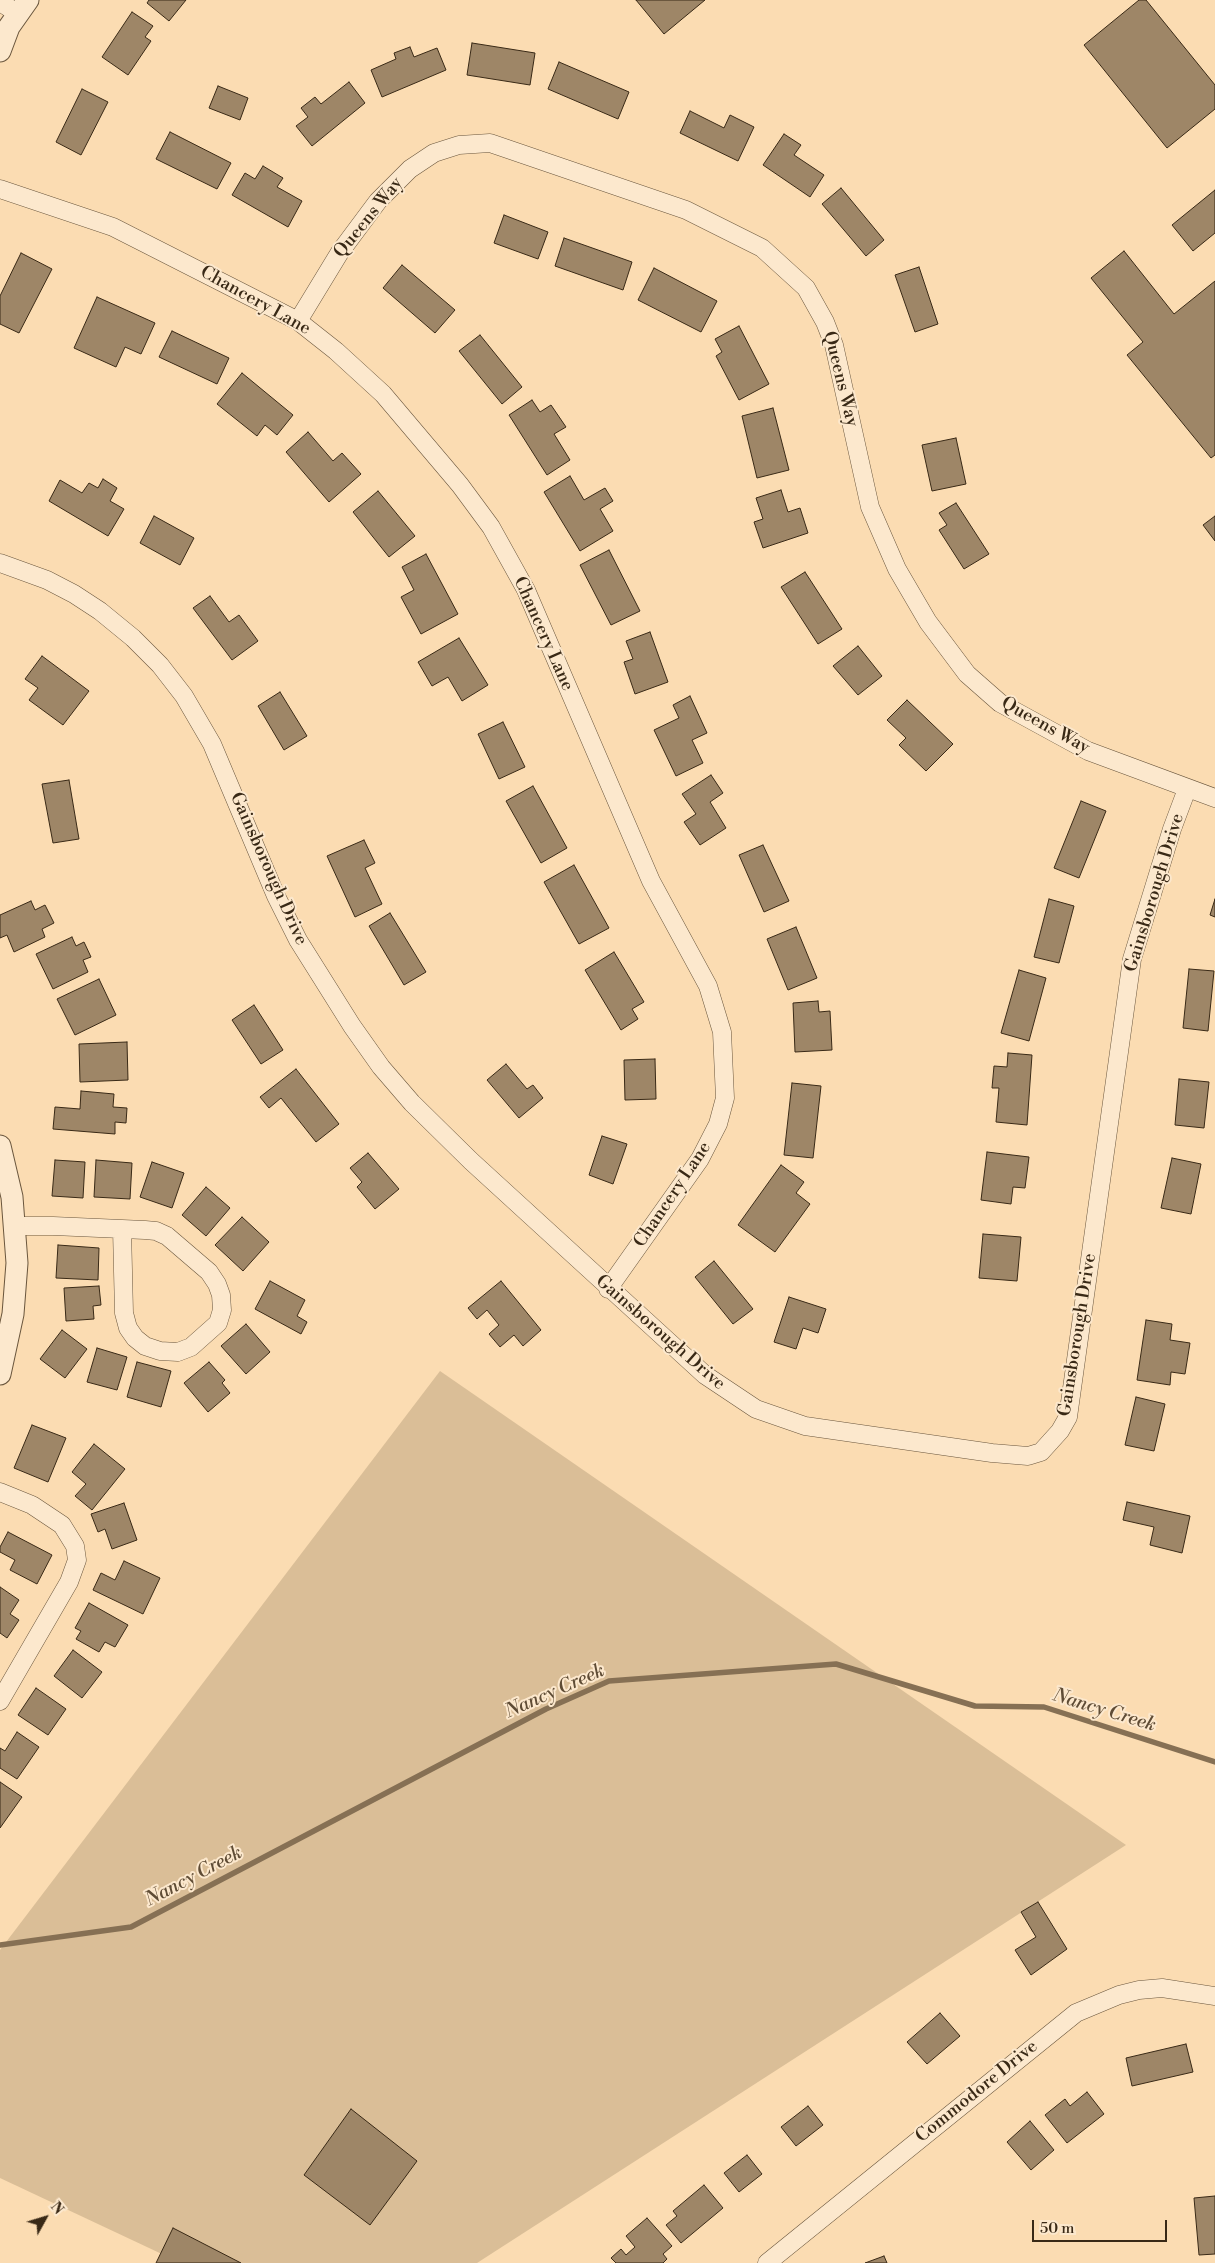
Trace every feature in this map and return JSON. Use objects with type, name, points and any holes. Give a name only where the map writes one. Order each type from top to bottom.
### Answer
[{"type":"street","points":[[0,51],[15,5]]},
{"type":"street","name":"Queens Way","points":[[298,320],[340,252],[378,201],[410,169],[434,153],[459,145],[490,143],[686,210],[762,248],[806,288],[825,322],[834,345],[870,507],[897,569],[928,622],[967,674],[1000,703],[1052,733],[1088,751],[1215,798]]},
{"type":"street","name":"Chancery Lane","points":[[0,189],[113,228],[298,320],[336,350],[383,394],[460,485],[491,527],[528,597],[651,881],[708,986],[722,1032],[726,1075],[725,1098],[718,1124],[700,1159],[608,1289]]},
{"type":"street","name":"Gainsborough Drive","points":[[0,563],[47,580],[74,594],[133,638],[160,665],[199,720],[212,744],[276,896],[298,940],[352,1026],[381,1067],[412,1103],[608,1289],[704,1375],[756,1409],[805,1426],[992,1453],[1028,1456],[1041,1452],[1060,1431],[1068,1416],[1132,959],[1172,829],[1188,789]]},
{"type":"street","points":[[0,1146],[6,1167],[16,1226],[16,1280],[13,1314],[3,1345],[0,1374]]},
{"type":"street","points":[[16,1226],[122,1229],[156,1231],[167,1236],[209,1272],[217,1284],[222,1310],[218,1323],[191,1347],[178,1352],[160,1351],[145,1346],[128,1328],[124,1313],[122,1229]]},
{"type":"street","points":[[0,1492],[32,1505],[62,1525],[75,1546],[77,1560],[69,1582],[0,1701]]},
{"type":"street","name":"Commodore Drive","points":[[773,2261],[1076,2013],[1119,1995],[1146,1989],[1162,1988],[1215,1996]]},
{"type":"shaded area","points":[[440,1371],[1126,1845],[477,2263],[181,2263],[0,2178],[0,1950]]},
{"type":"building","points":[[149,0],[186,0],[169,21],[147,3]]},
{"type":"building","points":[[636,0],[705,0],[664,34]]},
{"type":"building","points":[[1139,0],[1146,0],[1215,85],[1215,109],[1167,148],[1084,45]]},
{"type":"building","points":[[132,12],[153,26],[145,37],[151,41],[128,75],[102,57]]},
{"type":"building","points":[[472,43],[535,53],[530,85],[467,75]]},
{"type":"building","points":[[410,47],[414,57],[437,48],[446,70],[382,97],[371,70],[396,59],[394,53]]},
{"type":"building","points":[[559,62],[629,92],[618,119],[548,89]]},
{"type":"building","points":[[349,82],[365,103],[312,146],[296,126],[308,117],[301,108],[315,97],[321,104]]},
{"type":"building","points":[[218,86],[248,98],[240,120],[209,108]]},
{"type":"building","points":[[82,89],[108,102],[81,155],[56,142]]},
{"type":"building","points":[[690,111],[724,128],[730,115],[754,127],[738,161],[680,133]]},
{"type":"building","points":[[170,132],[231,163],[217,189],[156,159]]},
{"type":"building","points":[[784,134],[801,145],[794,155],[824,175],[810,197],[763,165]]},
{"type":"building","points":[[263,166],[283,178],[277,187],[302,201],[288,227],[232,195],[245,173],[255,179]]},
{"type":"building","points":[[841,188],[884,240],[866,256],[822,204]]},
{"type":"building","points":[[1215,190],[1215,233],[1193,251],[1172,225]]},
{"type":"building","points":[[504,215],[548,232],[538,259],[494,243]]},
{"type":"building","points":[[564,238],[632,262],[623,290],[555,266]]},
{"type":"building","points":[[1124,251],[1174,314],[1215,281],[1215,455],[1211,458],[1127,355],[1143,342],[1091,278]]},
{"type":"building","points":[[21,253],[52,269],[19,333],[0,324],[0,296]]},
{"type":"building","points":[[402,265],[455,310],[435,333],[383,288]]},
{"type":"building","points":[[919,267],[938,324],[915,332],[895,275]]},
{"type":"building","points":[[654,268],[717,301],[701,332],[638,300]]},
{"type":"building","points":[[97,297],[155,323],[141,354],[125,347],[116,367],[74,348]]},
{"type":"building","points":[[739,326],[769,384],[739,400],[716,356],[722,352],[715,339]]},
{"type":"building","points":[[172,331],[229,358],[217,384],[159,357]]},
{"type":"building","points":[[480,335],[522,387],[502,404],[459,351]]},
{"type":"building","points":[[242,373],[293,415],[277,435],[265,425],[257,436],[217,404]]},
{"type":"building","points":[[532,400],[540,412],[551,405],[566,427],[554,434],[570,460],[547,475],[509,415]]},
{"type":"building","points":[[773,408],[789,470],[757,478],[742,416]]},
{"type":"building","points":[[308,432],[333,461],[342,453],[361,474],[329,502],[286,452]]},
{"type":"building","points":[[956,438],[966,484],[932,491],[922,445]]},
{"type":"building","points":[[570,476],[584,500],[605,488],[613,501],[600,509],[613,531],[580,551],[544,492]]},
{"type":"building","points":[[103,479],[117,488],[110,501],[124,509],[108,536],[49,501],[60,480],[82,493],[89,483],[98,488]]},
{"type":"building","points":[[781,490],[788,512],[800,508],[808,533],[763,548],[754,522],[763,519],[756,498]]},
{"type":"building","points":[[378,491],[415,536],[389,557],[353,512]]},
{"type":"building","points":[[956,503],[989,554],[964,569],[939,530],[947,525],[939,513]]},
{"type":"building","points":[[154,516],[194,538],[180,565],[140,543]]},
{"type":"building","points":[[1215,516],[1215,541],[1203,525]]},
{"type":"building","points":[[609,550],[640,611],[611,625],[580,565]]},
{"type":"building","points":[[426,554],[458,614],[421,634],[401,597],[414,590],[402,567]]},
{"type":"building","points":[[805,572],[842,629],[818,644],[781,587]]},
{"type":"building","points":[[210,596],[229,622],[239,615],[258,641],[232,660],[193,608]]},
{"type":"building","points":[[650,632],[668,682],[635,694],[624,662],[633,659],[626,641]]},
{"type":"building","points":[[459,638],[488,685],[462,701],[448,677],[432,686],[418,662]]},
{"type":"building","points":[[858,646],[882,676],[858,695],[833,666]]},
{"type":"building","points":[[42,656],[89,691],[63,725],[29,700],[38,688],[25,679]]},
{"type":"building","points":[[280,692],[307,736],[284,750],[258,706]]},
{"type":"building","points":[[690,696],[707,733],[692,740],[703,763],[676,776],[654,730],[679,718],[673,705]]},
{"type":"building","points":[[907,700],[953,744],[926,771],[899,745],[906,738],[887,720]]},
{"type":"building","points":[[503,722],[525,767],[499,779],[478,734]]},
{"type":"building","points":[[711,775],[723,793],[710,802],[726,828],[700,845],[684,822],[696,814],[682,794]]},
{"type":"building","points":[[69,780],[79,839],[53,843],[42,784]]},
{"type":"building","points":[[533,786],[567,848],[541,863],[506,801]]},
{"type":"building","points":[[1081,801],[1106,811],[1079,878],[1054,868]]},
{"type":"building","points":[[364,840],[375,863],[365,868],[382,904],[355,917],[327,856]]},
{"type":"building","points":[[763,845],[789,901],[764,912],[739,855]]},
{"type":"building","points":[[574,865],[609,928],[579,944],[544,882]]},
{"type":"building","points":[[1049,899],[1074,906],[1059,963],[1034,957]]},
{"type":"building","points":[[1215,899],[1215,917],[1210,915]]},
{"type":"building","points":[[31,901],[35,910],[45,905],[54,923],[42,929],[45,937],[14,952],[7,935],[0,938],[0,915]]},
{"type":"building","points":[[390,913],[426,972],[404,985],[369,926]]},
{"type":"building","points":[[796,927],[817,978],[788,990],[767,939]]},
{"type":"building","points":[[72,937],[76,946],[84,942],[91,957],[83,960],[88,972],[53,989],[36,954]]},
{"type":"building","points":[[614,952],[644,1002],[632,1009],[638,1019],[621,1030],[585,970]]},
{"type":"building","points":[[1189,969],[1214,971],[1208,1031],[1183,1028]]},
{"type":"building","points":[[1019,970],[1046,978],[1029,1041],[1001,1033]]},
{"type":"building","points":[[99,979],[116,1015],[75,1035],[57,999]]},
{"type":"building","points":[[818,1001],[819,1012],[830,1011],[832,1050],[795,1052],[793,1003]]},
{"type":"building","points":[[254,1005],[283,1050],[261,1064],[232,1020]]},
{"type":"building","points":[[127,1042],[128,1080],[80,1082],[79,1044]]},
{"type":"building","points":[[1008,1053],[1032,1055],[1027,1125],[996,1122],[999,1088],[992,1088],[994,1066],[1007,1067]]},
{"type":"building","points":[[655,1059],[656,1099],[625,1100],[624,1060]]},
{"type":"building","points":[[506,1064],[527,1089],[533,1085],[543,1098],[519,1118],[487,1080]]},
{"type":"building","points":[[296,1069],[339,1124],[316,1142],[281,1098],[269,1108],[260,1097]]},
{"type":"building","points":[[1179,1079],[1209,1082],[1204,1128],[1175,1125]]},
{"type":"building","points":[[792,1083],[821,1086],[813,1158],[784,1155]]},
{"type":"building","points":[[81,1091],[114,1094],[113,1107],[127,1108],[126,1123],[115,1122],[115,1134],[53,1129],[55,1107],[80,1109]]},
{"type":"building","points":[[602,1136],[627,1144],[613,1184],[589,1175]]},
{"type":"building","points":[[987,1152],[1029,1157],[1025,1188],[1013,1187],[1011,1204],[981,1200]]},
{"type":"building","points":[[368,1153],[399,1189],[375,1209],[357,1187],[362,1182],[350,1168]]},
{"type":"building","points":[[1172,1158],[1201,1164],[1191,1214],[1161,1208]]},
{"type":"building","points":[[55,1160],[85,1162],[83,1198],[52,1196]]},
{"type":"building","points":[[96,1160],[132,1163],[130,1199],[94,1197]]},
{"type":"building","points":[[152,1162],[184,1173],[172,1208],[140,1197]]},
{"type":"building","points":[[781,1165],[804,1182],[796,1193],[810,1204],[775,1252],[738,1225]]},
{"type":"building","points":[[206,1187],[230,1208],[206,1236],[182,1215]]},
{"type":"building","points":[[242,1217],[269,1242],[243,1271],[215,1245]]},
{"type":"building","points":[[983,1234],[1021,1237],[1017,1281],[979,1278]]},
{"type":"building","points":[[58,1245],[99,1248],[98,1280],[56,1278]]},
{"type":"building","points":[[714,1261],[753,1309],[733,1324],[695,1277]]},
{"type":"building","points":[[270,1281],[305,1300],[297,1316],[307,1322],[301,1334],[255,1309]]},
{"type":"building","points":[[501,1281],[541,1330],[523,1346],[514,1335],[500,1347],[489,1334],[499,1325],[487,1310],[477,1319],[468,1308]]},
{"type":"building","points":[[99,1286],[101,1305],[93,1306],[94,1319],[66,1321],[64,1288]]},
{"type":"building","points":[[789,1297],[826,1309],[818,1333],[803,1328],[796,1349],[774,1342]]},
{"type":"building","points":[[1146,1320],[1172,1324],[1170,1340],[1190,1343],[1185,1374],[1171,1372],[1170,1385],[1137,1380]]},
{"type":"building","points":[[246,1324],[270,1352],[246,1374],[221,1346]]},
{"type":"building","points":[[62,1330],[87,1349],[65,1378],[40,1359]]},
{"type":"building","points":[[97,1348],[127,1357],[117,1390],[87,1382]]},
{"type":"building","points":[[137,1362],[171,1371],[161,1407],[127,1397]]},
{"type":"building","points":[[209,1362],[225,1380],[222,1383],[230,1393],[208,1412],[184,1383]]},
{"type":"building","points":[[1136,1397],[1165,1404],[1154,1451],[1125,1445]]},
{"type":"building","points":[[32,1425],[66,1438],[48,1482],[14,1468]]},
{"type":"building","points":[[94,1444],[125,1469],[92,1510],[75,1496],[86,1484],[72,1472]]},
{"type":"building","points":[[1127,1502],[1190,1516],[1182,1553],[1150,1545],[1154,1527],[1123,1520]]},
{"type":"building","points":[[124,1503],[137,1540],[112,1549],[105,1529],[98,1532],[91,1514]]},
{"type":"building","points":[[8,1532],[52,1555],[37,1584],[10,1570],[15,1560],[0,1552],[0,1547]]},
{"type":"building","points":[[124,1561],[160,1578],[143,1614],[93,1590],[101,1573],[115,1580]]},
{"type":"building","points":[[0,1587],[19,1600],[10,1614],[19,1620],[7,1638],[0,1633]]},
{"type":"building","points":[[89,1603],[128,1625],[115,1647],[105,1642],[99,1652],[76,1639],[81,1631],[75,1628]]},
{"type":"building","points":[[73,1650],[102,1672],[82,1698],[54,1676]]},
{"type":"building","points":[[36,1688],[66,1709],[48,1735],[18,1715]]},
{"type":"building","points":[[17,1732],[39,1747],[17,1779],[0,1768],[0,1748],[5,1751]]},
{"type":"building","points":[[0,1782],[22,1797],[0,1828]]},
{"type":"building","points":[[1038,1902],[1067,1949],[1031,1975],[1015,1950],[1036,1937],[1021,1912]]},
{"type":"building","points":[[940,2013],[960,2036],[927,2064],[907,2042]]},
{"type":"building","points":[[1186,2044],[1193,2072],[1132,2086],[1126,2058]]},
{"type":"building","points":[[1087,2092],[1104,2114],[1067,2143],[1045,2115],[1065,2099],[1070,2106]]},
{"type":"building","points":[[808,2106],[823,2125],[796,2146],[781,2127]]},
{"type":"building","points":[[351,2109],[417,2161],[370,2225],[304,2175]]},
{"type":"building","points":[[1030,2121],[1054,2150],[1031,2170],[1007,2142]]},
{"type":"building","points":[[747,2155],[762,2174],[739,2192],[724,2173]]},
{"type":"building","points":[[704,2185],[723,2208],[681,2243],[666,2225],[677,2216],[673,2211]]},
{"type":"building","points":[[1215,2196],[1215,2254],[1199,2255],[1194,2198]]},
{"type":"building","points":[[647,2218],[672,2246],[663,2254],[667,2259],[663,2263],[616,2263],[611,2258],[621,2249],[626,2255],[635,2247],[626,2236]]},
{"type":"building","points":[[173,2228],[241,2263],[156,2263]]},
{"type":"building","points":[[884,2256],[887,2263],[865,2263]]},
{"type":"waterway","name":"Nancy Creek","points":[[0,1945],[131,1927],[546,1709],[609,1681],[836,1664],[975,1706],[1044,1707],[1215,1762]]}]
